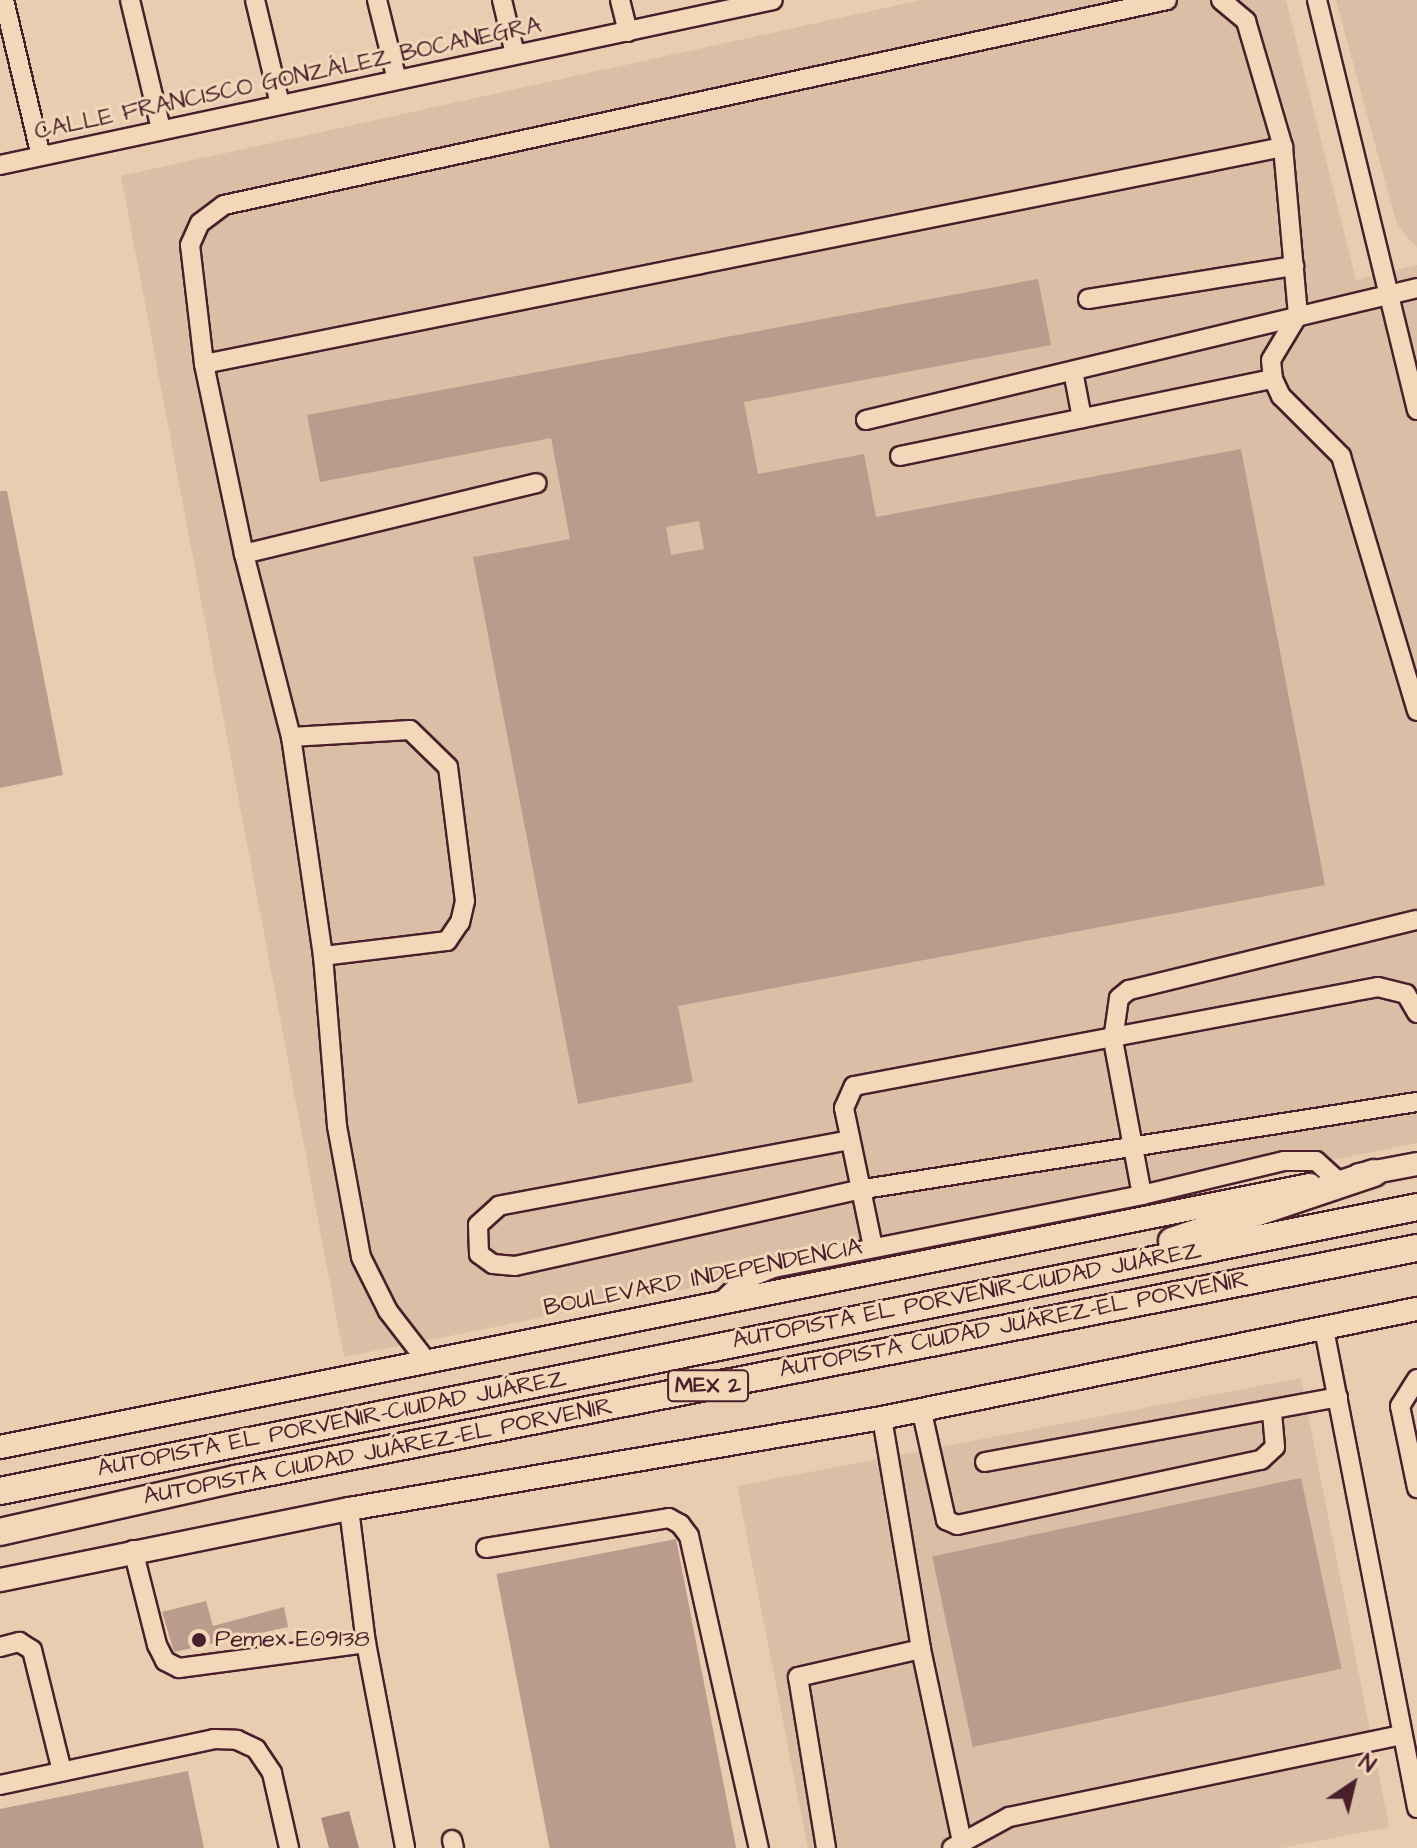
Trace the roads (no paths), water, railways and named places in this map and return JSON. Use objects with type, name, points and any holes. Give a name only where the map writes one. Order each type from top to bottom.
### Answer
[{"type":"highway","points":[[1075,1274],[1374,1173]]},
{"type":"highway","name":"AUTOPISTA EL PORVENIR-CIUDAD JUÁREZ","points":[[0,1491],[1417,1207]]},
{"type":"highway","name":"AUTOPISTA CIUDAD JUÁREZ-EL PORVENIR","points":[[0,1532],[251,1475],[1417,1248]]},
{"type":"highway","points":[[0,1478],[86,1474]]},
{"type":"main road","name":"BOULEVARD INDEPENDENCIA","points":[[0,1447],[724,1299],[1010,1246],[1417,1164]]},
{"type":"main road","points":[[0,1580],[133,1550],[349,1509],[882,1418],[1417,1309]]},
{"type":"street","points":[[4,0],[41,156]]},
{"type":"street","points":[[130,0],[161,129]]},
{"type":"street","points":[[255,0],[280,104]]},
{"type":"street","points":[[377,0],[397,80]]},
{"type":"street","points":[[502,0],[515,54]]},
{"type":"street","points":[[620,0],[628,32]]},
{"type":"street","name":"CALLE FRANCISCO GONZÁLEZ BOCANEGRA","points":[[0,165],[628,32],[747,3],[773,0]]},
{"type":"street","points":[[425,1359],[388,1311],[361,1257],[337,1126],[323,956],[291,737],[244,554],[204,364],[190,245],[200,223],[224,205],[1167,0]]},
{"type":"street","points":[[1221,0],[1246,21],[1283,147],[1298,315],[1271,360],[1273,379],[1281,396],[1341,456],[1417,711]]},
{"type":"street","points":[[1317,0],[1416,405]]},
{"type":"street","points":[[204,364],[1283,147]]},
{"type":"street","points":[[1088,299],[1294,266]]},
{"type":"street","points":[[866,420],[1417,288]]},
{"type":"street","points":[[1073,371],[1082,418]]},
{"type":"street","points":[[900,456],[1273,379]]},
{"type":"street","points":[[244,554],[537,483]]},
{"type":"street","points":[[291,737],[410,730],[448,767],[465,901],[460,922],[447,941],[323,956]]},
{"type":"street","points":[[1142,1195],[1113,1040],[1116,1008],[1129,990],[1417,920]]},
{"type":"street","points":[[873,1247],[858,1190],[844,1108],[854,1086],[1113,1040],[1378,987],[1406,994],[1417,1013]]},
{"type":"street","points":[[850,1140],[499,1206],[478,1225],[479,1254],[493,1264],[515,1266],[858,1190],[1133,1144],[1417,1102]]},
{"type":"street","points":[[724,1299],[759,1272],[1303,1160],[1325,1167],[1336,1179]]},
{"type":"street","points":[[1005,1221],[1010,1246]]},
{"type":"street","points":[[1324,1329],[1400,1735],[1417,1808]]},
{"type":"street","points":[[1417,1379],[1402,1397],[1410,1419],[1417,1488]]},
{"type":"street","points":[[985,1462],[1338,1397]]},
{"type":"street","points":[[921,1408],[946,1520],[957,1525],[1261,1460],[1275,1447],[1272,1411]]},
{"type":"street","points":[[882,1418],[957,1845],[1009,1817],[1400,1735]]},
{"type":"street","points":[[349,1509],[366,1643],[405,1848]]},
{"type":"street","points":[[486,1548],[669,1518],[680,1524],[689,1536],[759,1848]]},
{"type":"street","points":[[133,1550],[157,1645],[165,1661],[179,1668],[366,1643]]},
{"type":"street","points":[[0,1647],[19,1642],[32,1650],[62,1771]]},
{"type":"street","points":[[826,1848],[798,1677],[921,1649]]},
{"type":"street","points":[[0,1785],[214,1739],[237,1740],[256,1749],[272,1773],[289,1848]]},
{"type":"place","name":"Pemex E09138","points":[[199,1640]]}]
